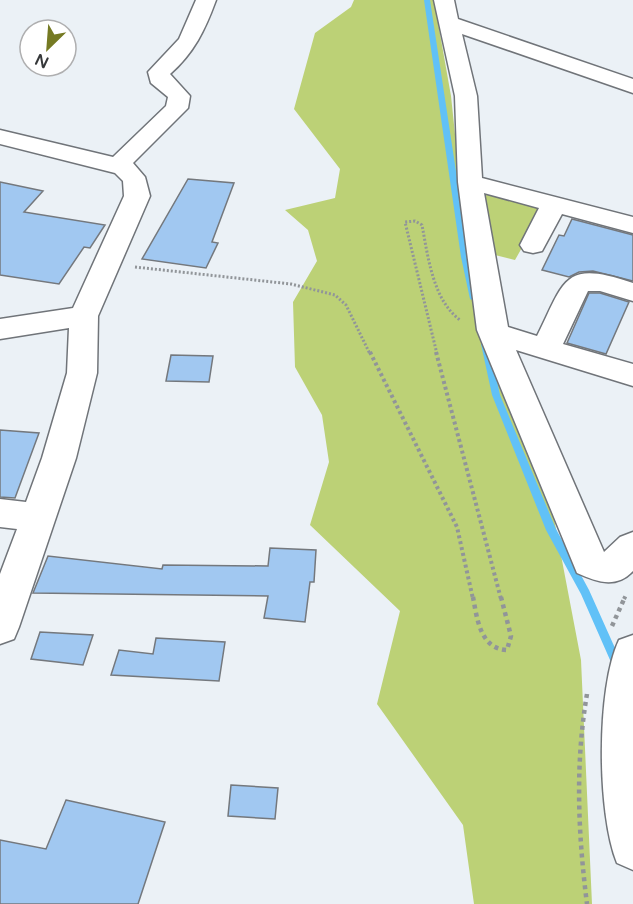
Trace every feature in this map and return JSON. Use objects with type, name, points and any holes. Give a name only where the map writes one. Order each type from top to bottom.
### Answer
[{"type":"street","points":[[118,165],[177,108],[179,96],[159,78],[159,72],[183,51],[190,41],[201,18],[206,0]]},
{"type":"street","points":[[444,0],[466,96],[470,182],[493,331],[590,562],[601,567],[612,568],[633,546]]},
{"type":"street","points":[[450,23],[633,86]]},
{"type":"street","points":[[0,137],[118,165],[128,169],[137,184],[137,196],[84,316],[82,373],[59,458],[0,627]]},
{"type":"street","points":[[470,182],[633,225]]},
{"type":"street","points":[[532,245],[554,204]]},
{"type":"street","points":[[546,348],[580,282],[594,281],[633,292]]},
{"type":"street","points":[[0,329],[84,316]]},
{"type":"street","points":[[493,331],[633,375]]},
{"type":"street","points":[[0,513],[37,517]]},
{"type":"street","points":[[624,649],[627,805],[633,847]]},
{"type":"path","points":[[106,264],[291,284],[335,295],[346,305],[457,527],[480,630],[486,640],[498,650],[507,650],[511,636],[445,389],[405,222],[415,221],[422,225],[431,273],[452,314],[461,320]]},
{"type":"path","points":[[624,649],[629,589]]},
{"type":"path","points":[[586,698],[580,742],[579,807],[586,904]]},
{"type":"green space","points":[[354,0],[434,0],[451,96],[458,163],[552,508],[581,660],[592,904],[474,904],[463,825],[377,704],[400,611],[310,525],[329,462],[322,415],[295,367],[293,302],[317,261],[308,230],[285,210],[335,198],[340,169],[294,109],[315,33],[351,7]]},
{"type":"green space","points":[[483,191],[545,207],[515,260],[491,254]]},
{"type":"building","points":[[188,179],[234,183],[212,242],[218,243],[206,268],[142,259]]},
{"type":"building","points":[[0,182],[43,191],[24,212],[105,225],[90,248],[84,247],[59,284],[0,275]]},
{"type":"building","points":[[572,219],[633,235],[633,281],[593,271],[579,272],[569,277],[542,270],[559,235],[564,236]]},
{"type":"building","points":[[589,293],[600,293],[629,302],[606,354],[567,343]]},
{"type":"building","points":[[171,355],[213,356],[209,382],[166,381]]},
{"type":"building","points":[[0,430],[39,433],[15,498],[0,497]]},
{"type":"building","points":[[270,548],[316,550],[314,582],[310,582],[305,622],[264,618],[268,596],[33,593],[48,556],[162,569],[163,565],[268,566]]},
{"type":"building","points":[[40,632],[93,635],[83,665],[31,659]]},
{"type":"building","points":[[156,638],[225,642],[219,681],[111,675],[119,650],[153,654]]},
{"type":"building","points":[[231,785],[278,788],[275,819],[228,816]]},
{"type":"building","points":[[66,800],[165,822],[138,904],[0,904],[0,840],[46,849]]},
{"type":"waterway","points":[[427,0],[465,257],[474,299]]},
{"type":"waterway","points":[[485,344],[496,395],[551,530],[585,593],[618,666]]}]
